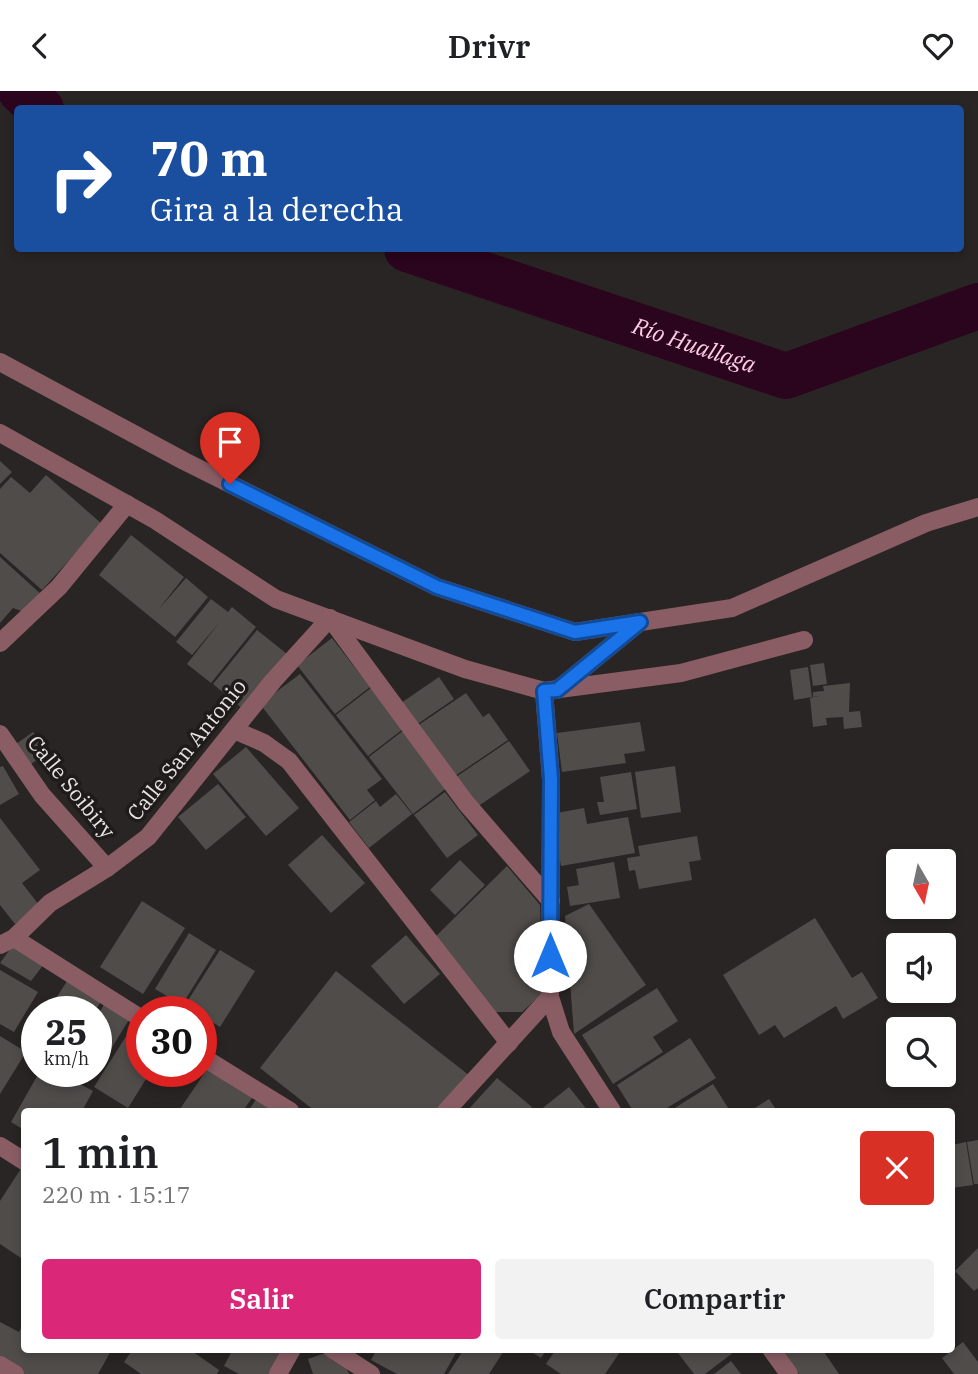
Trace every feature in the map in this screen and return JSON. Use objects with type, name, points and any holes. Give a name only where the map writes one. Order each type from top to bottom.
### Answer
[{"type":"street","points":[[0,362],[184,461],[437,587],[575,632],[732,608],[926,523],[978,507]]},
{"type":"street","points":[[0,433],[127,504],[276,599],[465,669],[550,691],[681,673],[804,640]]},
{"type":"street","points":[[0,643],[59,587],[127,504]]},
{"type":"street","points":[[330,618],[466,803],[551,901]]},
{"type":"street","name":"Calle San Antonio","points":[[7,942],[50,904],[107,868],[148,837],[273,681],[330,618]]},
{"type":"street","points":[[550,691],[640,622]]},
{"type":"street","points":[[550,691],[550,997],[561,1032],[610,1108]]},
{"type":"street","points":[[234,730],[264,743],[289,761],[509,1043]]},
{"type":"street","name":"Calle Soibiry","points":[[0,734],[42,795],[107,868]]},
{"type":"street","points":[[7,942],[126,1010]]},
{"type":"street","points":[[449,1108],[550,997]]},
{"type":"street","points":[[217,1066],[285,1108]]},
{"type":"street","points":[[0,1146],[21,1159]]},
{"type":"street","points":[[278,1374],[290,1353]]},
{"type":"street","points":[[338,1353],[371,1374]]},
{"type":"street","points":[[775,1353],[789,1374]]},
{"type":"street","points":[[0,1365],[15,1374]]},
{"type":"building","points":[[0,461],[12,472],[0,484]]},
{"type":"building","points":[[46,475],[102,524],[42,590],[0,553],[0,489],[11,477],[30,493]]},
{"type":"building","points":[[131,535],[184,577],[158,610],[186,578],[208,597],[175,637],[99,575]]},
{"type":"building","points":[[0,557],[43,596],[27,613],[13,608],[0,623]]},
{"type":"building","points":[[211,599],[228,612],[232,607],[256,627],[211,683],[187,664],[219,623],[192,655],[176,642]]},
{"type":"building","points":[[257,630],[287,654],[243,709],[213,684]]},
{"type":"building","points":[[332,638],[370,687],[335,714],[297,665]]},
{"type":"building","points":[[824,663],[827,684],[813,686],[810,665]]},
{"type":"building","points":[[808,667],[812,697],[794,700],[790,670]]},
{"type":"building","points":[[300,674],[382,779],[367,790],[375,800],[350,820],[260,704]]},
{"type":"building","points":[[439,677],[454,699],[416,725],[401,703]]},
{"type":"building","points":[[850,683],[849,712],[860,711],[862,727],[844,729],[843,717],[826,718],[827,725],[813,727],[810,698],[819,696],[813,697],[813,692],[824,691],[823,686]]},
{"type":"building","points":[[371,688],[403,729],[368,756],[336,715]]},
{"type":"building","points":[[466,693],[483,717],[489,713],[508,740],[452,778],[417,726]]},
{"type":"building","points":[[640,722],[645,751],[624,754],[626,763],[562,772],[557,733]]},
{"type":"building","points":[[404,730],[448,787],[413,814],[369,757]]},
{"type":"building","points":[[33,732],[48,752],[31,764],[16,744]]},
{"type":"building","points":[[509,741],[530,771],[474,809],[453,779]]},
{"type":"building","points":[[246,747],[299,808],[266,836],[213,774]]},
{"type":"building","points":[[3,766],[19,794],[0,805],[0,767]]},
{"type":"building","points":[[675,766],[681,812],[641,818],[635,772]]},
{"type":"building","points":[[631,772],[637,809],[600,815],[597,802],[604,802],[600,777]]},
{"type":"building","points":[[218,784],[246,817],[206,850],[178,817]]},
{"type":"building","points":[[445,792],[478,835],[447,858],[414,815]]},
{"type":"building","points":[[396,794],[412,814],[369,848],[349,822],[376,801],[380,807]]},
{"type":"building","points":[[584,808],[587,824],[628,817],[635,853],[561,866],[551,814]]},
{"type":"building","points":[[0,818],[40,870],[22,883],[39,905],[15,924],[0,905]]},
{"type":"building","points":[[322,835],[365,883],[331,913],[288,865]]},
{"type":"building","points":[[697,836],[701,860],[689,862],[692,880],[639,889],[635,870],[629,871],[627,858],[640,856],[638,846]]},
{"type":"building","points":[[460,860],[485,885],[455,915],[430,890]]},
{"type":"building","points":[[614,862],[620,898],[570,906],[567,887],[579,885],[576,869]]},
{"type":"building","points":[[507,866],[540,905],[543,993],[522,1012],[494,1012],[433,939]]},
{"type":"building","points":[[142,901],[185,928],[143,994],[100,967]]},
{"type":"building","points":[[589,904],[646,985],[574,1034],[565,916]]},
{"type":"building","points":[[815,918],[852,978],[862,972],[878,998],[843,1019],[836,1006],[784,1038],[775,1025],[759,1035],[723,975]]},
{"type":"building","points":[[189,933],[216,950],[188,996],[167,996],[155,989]]},
{"type":"building","points":[[406,935],[440,974],[404,1004],[371,966]]},
{"type":"building","points":[[13,945],[44,964],[31,981],[0,963]]},
{"type":"building","points":[[220,950],[255,971],[220,1027],[217,1025],[217,996],[191,996]]},
{"type":"building","points":[[0,970],[38,992],[36,996],[21,996],[21,1020],[14,1032],[0,1024]]},
{"type":"building","points":[[336,971],[470,1076],[444,1108],[311,1108],[260,1068]]},
{"type":"building","points":[[69,978],[96,996],[58,996]]},
{"type":"building","points":[[657,988],[678,1021],[653,1037],[663,1052],[613,1084],[582,1035]]},
{"type":"building","points":[[112,1007],[126,1016],[126,1025],[112,1047]]},
{"type":"building","points":[[0,1036],[21,1049],[21,1060],[0,1094]]},
{"type":"building","points":[[126,1036],[126,1087],[141,1087],[128,1108],[94,1087],[112,1087],[112,1058]]},
{"type":"building","points":[[690,1038],[716,1078],[667,1108],[631,1108],[617,1085]]},
{"type":"building","points":[[217,1070],[254,1095],[245,1108],[181,1108],[195,1087],[217,1087]]},
{"type":"building","points":[[497,1078],[532,1107],[531,1108],[470,1108]]},
{"type":"building","points":[[713,1084],[728,1108],[675,1108]]},
{"type":"building","points":[[31,1087],[86,1087],[93,1091],[84,1108],[21,1108],[21,1128],[11,1122]]},
{"type":"building","points":[[569,1087],[586,1108],[543,1108]]},
{"type":"building","points":[[258,1097],[275,1108],[250,1108]]},
{"type":"building","points":[[769,1099],[775,1108],[755,1108]]},
{"type":"building","points":[[978,1140],[978,1184],[974,1184],[967,1142]]},
{"type":"building","points":[[966,1142],[973,1185],[955,1188],[955,1144]]},
{"type":"building","points":[[21,1169],[21,1258],[0,1244],[0,1201]]},
{"type":"building","points":[[978,1248],[978,1288],[974,1291],[955,1271]]},
{"type":"building","points":[[0,1322],[19,1332],[21,1328],[21,1353],[110,1353],[98,1374],[25,1374],[0,1359]]},
{"type":"building","points":[[963,1342],[978,1362],[978,1374],[954,1374],[942,1358],[949,1353],[955,1353],[955,1348]]},
{"type":"building","points":[[130,1353],[195,1353],[219,1370],[217,1374],[141,1374],[124,1362]]},
{"type":"building","points":[[231,1353],[280,1353],[269,1374],[239,1374],[224,1366]]},
{"type":"building","points":[[325,1353],[344,1362],[349,1374],[313,1374],[308,1359]]},
{"type":"building","points":[[375,1353],[456,1353],[444,1374],[397,1374],[371,1360]]},
{"type":"building","points":[[461,1353],[502,1353],[489,1374],[448,1374]]},
{"type":"building","points":[[553,1353],[619,1353],[605,1374],[561,1374],[546,1364]]},
{"type":"building","points":[[678,1353],[733,1353],[705,1374],[694,1374]]},
{"type":"building","points":[[785,1353],[825,1353],[839,1374],[799,1374]]},
{"type":"building","points":[[731,1361],[741,1374],[714,1374]]},
{"type":"waterway","name":"Río Huallaga","points":[[21,91],[37,105]]},
{"type":"waterway","name":"Río Huallaga","points":[[416,252],[786,376],[978,306]]},
{"type":"route","points":[[230,484],[437,587],[575,632],[640,622],[557,690],[544,691],[551,779],[550,956]]}]
